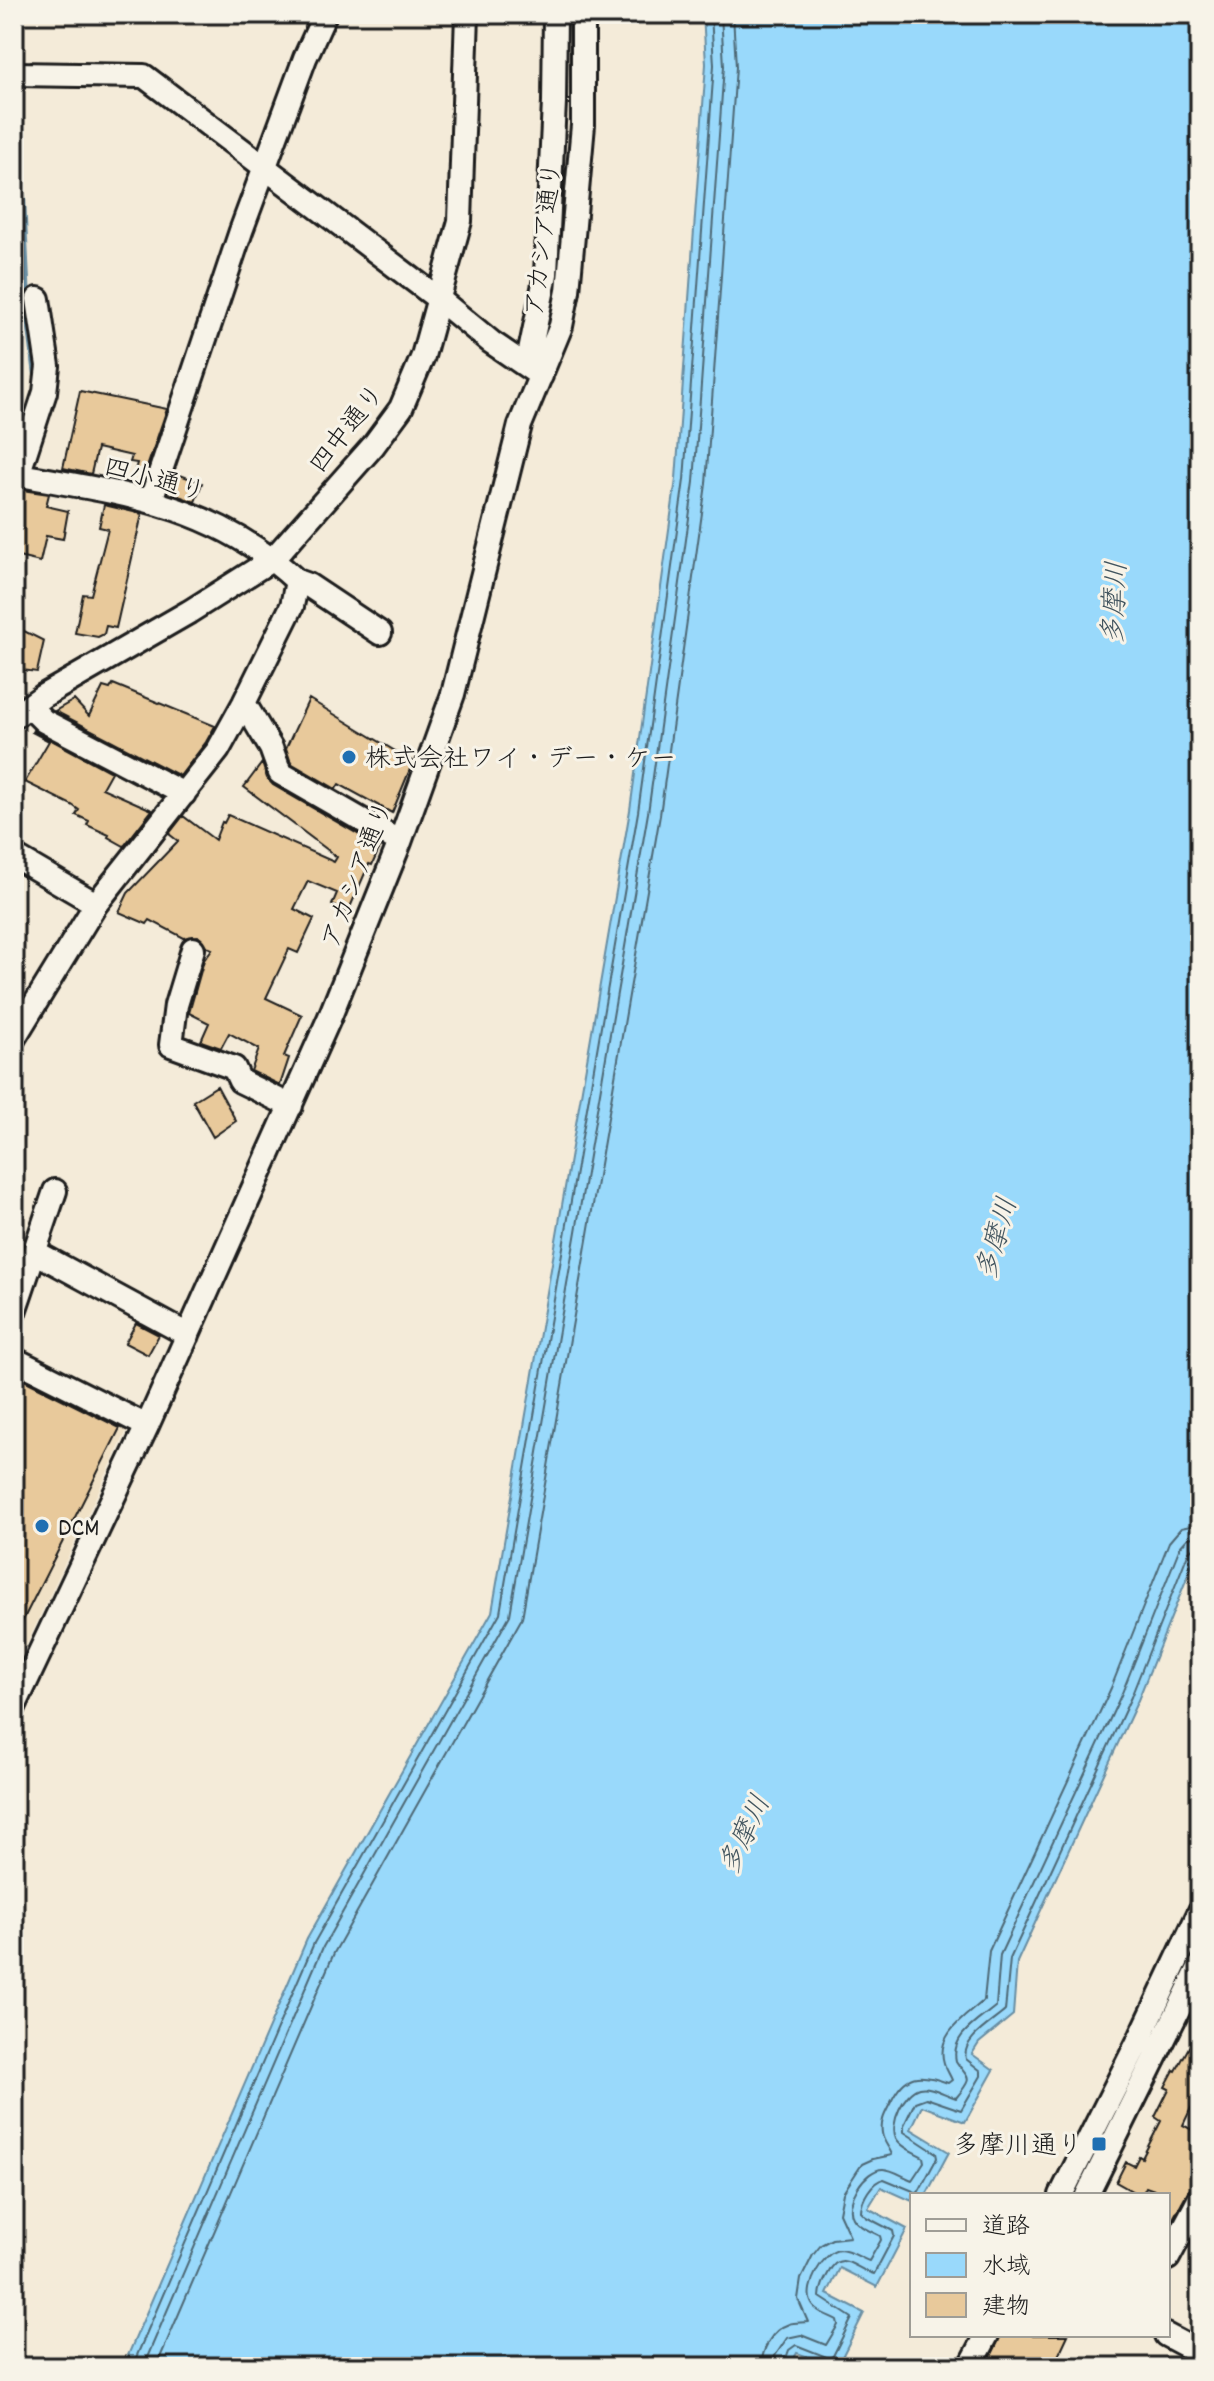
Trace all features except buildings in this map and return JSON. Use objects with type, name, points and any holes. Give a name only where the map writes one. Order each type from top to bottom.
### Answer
[{"type":"street","points":[[151,500],[241,231],[305,58],[325,14]]},
{"type":"street","name":"四中通り","points":[[21,712],[273,559],[373,446],[401,408],[423,356],[460,221],[467,14]]},
{"type":"street","points":[[15,74],[144,76],[491,342],[534,371],[546,274],[555,14]]},
{"type":"street","name":"アカシア通り","points":[[14,1707],[147,1426],[291,1106],[400,842],[453,694],[534,371],[561,326],[568,291],[583,125],[583,14]]},
{"type":"street","points":[[16,475],[45,392],[48,366],[38,299]]},
{"type":"street","name":"四小通り","points":[[16,475],[151,500],[216,524],[273,559],[297,581],[308,585],[380,633]]},
{"type":"street","points":[[14,1038],[96,904],[218,750],[292,606],[297,581]]},
{"type":"street","points":[[244,703],[271,748],[280,773],[400,842]]},
{"type":"street","points":[[21,712],[184,794]]},
{"type":"street","points":[[14,856],[96,904]]},
{"type":"street","points":[[193,949],[176,1005],[171,1045],[234,1068],[240,1081],[291,1106]]},
{"type":"street","points":[[14,1312],[55,1191]]},
{"type":"street","points":[[35,1252],[188,1335]]},
{"type":"street","points":[[14,1359],[147,1426]]},
{"type":"street","points":[[1062,2193],[1200,1911]]},
{"type":"street","points":[[1088,2193],[1200,1966]]},
{"type":"street","points":[[1170,2254],[1200,2198]]},
{"type":"street","points":[[970,2367],[986,2337]]},
{"type":"street","points":[[1170,2337],[1200,2353]]},
{"type":"shaded area","name":"DCM","points":[[14,1370],[128,1428],[14,1671]]},
{"type":"water","name":"多摩川","points":[[703,14],[1200,14],[1200,1545],[1138,1700],[1017,1962],[1013,2015],[979,2043],[972,2054],[994,2070],[965,2122],[922,2106],[911,2129],[949,2152],[927,2193],[910,2193],[910,2200],[881,2187],[868,2208],[907,2229],[877,2287],[840,2268],[827,2294],[864,2313],[837,2367],[797,2353],[789,2367],[123,2367],[307,1939],[492,1612],[630,810],[676,479],[706,64]]},
{"type":"waterway","points":[[14,136],[23,199],[29,321],[37,383]]},
{"type":"place","name":"株式会社ワイ・デー・ケー","points":[[349,757]]},
{"type":"place","name":"DCM","points":[[42,1526]]},
{"type":"place","name":"多摩川通り","points":[[1099,2144]]}]
